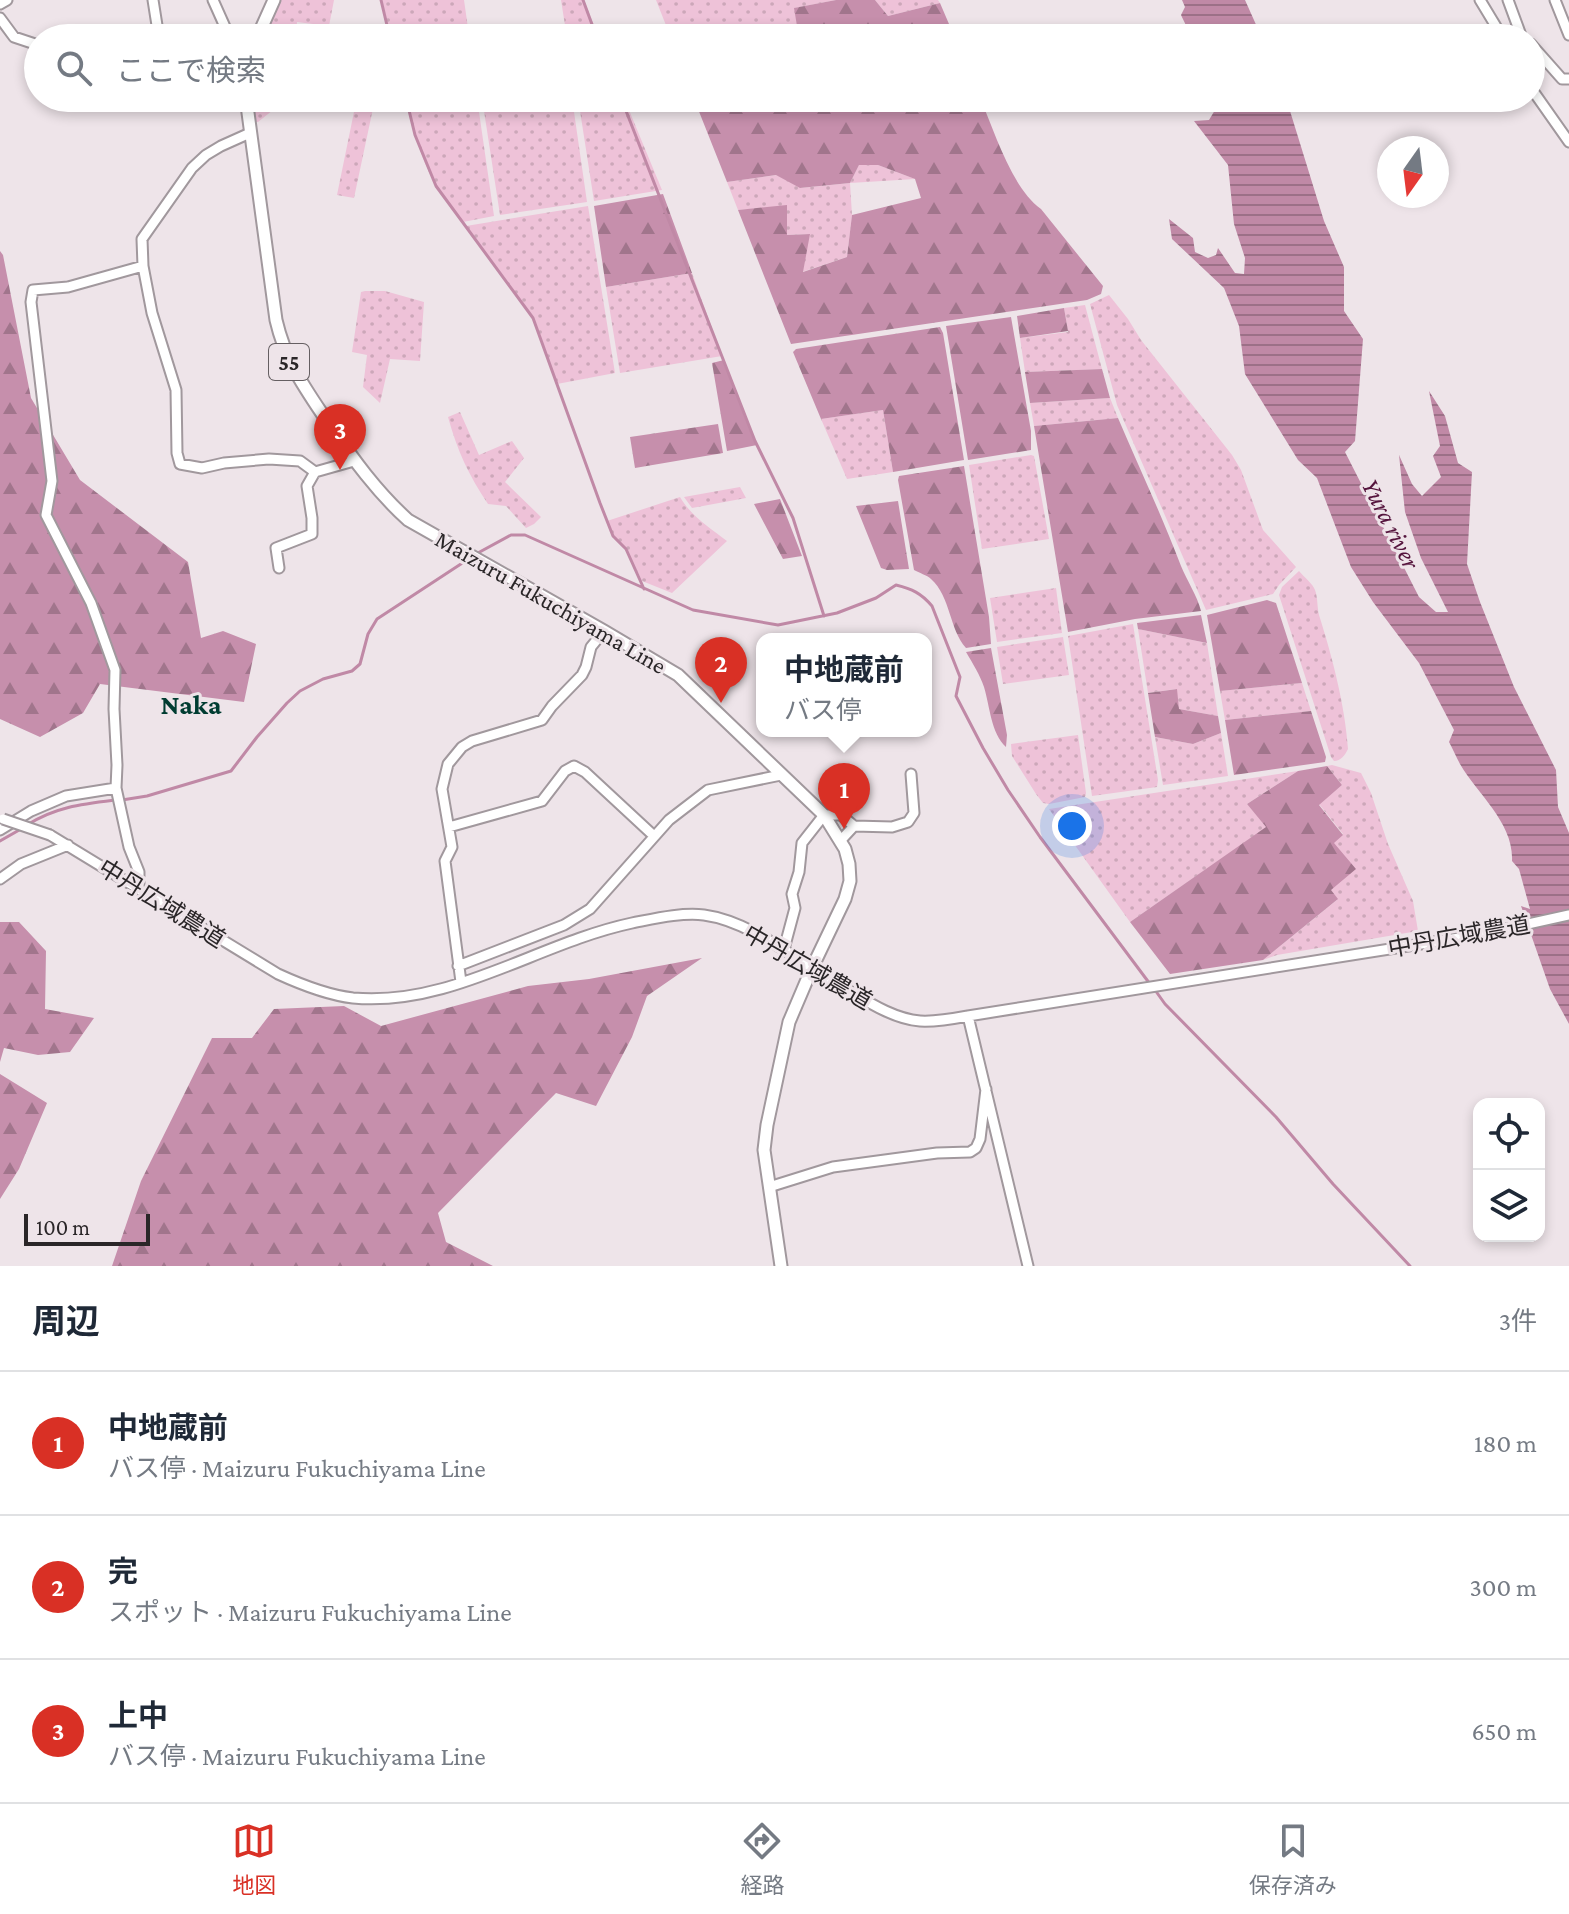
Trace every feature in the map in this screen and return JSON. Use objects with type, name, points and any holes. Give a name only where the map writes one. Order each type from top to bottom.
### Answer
[{"type":"main road","points":[[263,24],[274,0]]},
{"type":"main road","name":"Maizuru Fukuchiyama Line","points":[[248,112],[281,343],[300,381],[354,461],[387,501],[408,520],[678,675],[824,815],[841,840],[849,864],[850,881],[845,899],[789,1022],[767,1125],[764,1150],[781,1266]]},
{"type":"street","points":[[0,4],[7,0]]},
{"type":"street","points":[[153,0],[157,24]]},
{"type":"street","points":[[213,0],[224,24]]},
{"type":"street","points":[[1480,0],[1495,24]]},
{"type":"street","points":[[1508,0],[1517,24]]},
{"type":"street","points":[[1555,0],[1569,35]]},
{"type":"street","points":[[0,18],[14,37],[24,40]]},
{"type":"street","points":[[1545,60],[1562,79],[1569,79]]},
{"type":"street","points":[[1545,106],[1569,142]]},
{"type":"street","points":[[250,133],[206,155],[185,177],[142,239],[143,266],[155,324],[176,390],[177,453],[180,464],[202,468],[269,459],[300,461],[315,472]]},
{"type":"street","points":[[139,888],[139,872],[129,847],[116,788],[115,670],[91,603],[46,515],[52,481],[31,302],[33,290],[68,287],[143,266]]},
{"type":"street","points":[[279,568],[276,548],[312,534],[307,486],[315,472],[354,461]]},
{"type":"street","points":[[461,982],[445,861],[452,847],[442,789],[448,764],[462,747],[472,741],[542,720],[582,675],[591,647],[604,631]]},
{"type":"street","points":[[449,827],[542,801],[565,771],[574,766],[585,772],[654,836]]},
{"type":"street","points":[[784,949],[795,908],[792,894],[799,872],[802,843],[824,815],[841,815],[854,826],[892,827],[908,822],[914,813],[911,774]]},
{"type":"street","points":[[458,966],[564,925],[590,909],[654,836],[708,790],[781,775]]},
{"type":"street","points":[[0,830],[31,811],[66,796],[116,788]]},
{"type":"street","name":"中丹広域農道","points":[[1,818],[50,835],[68,845],[268,969],[304,986],[350,998],[416,995],[461,982],[610,928],[660,917],[703,915],[732,924],[784,949],[872,1005],[918,1021],[939,1020],[1478,935],[1569,915]]},
{"type":"street","points":[[841,840],[854,826]]},
{"type":"street","points":[[0,879],[21,864],[68,845]]},
{"type":"street","points":[[972,1015],[986,1089],[1028,1266]]},
{"type":"street","points":[[769,1187],[833,1167],[937,1153],[970,1152],[980,1139],[986,1089]]},
{"type":"shaded area","points":[[280,0],[334,0],[329,24],[269,24]]},
{"type":"shaded area","points":[[382,0],[464,0],[467,24],[388,24]]},
{"type":"shaded area","points":[[561,0],[584,0],[593,24],[565,24]]},
{"type":"shaded area","points":[[656,0],[836,0],[795,8],[797,24],[665,24]]},
{"type":"shaded area","points":[[875,0],[938,0],[940,3],[888,16]]},
{"type":"shaded area","points":[[1182,0],[1245,0],[1256,24],[1185,24],[1181,15],[1185,7]]},
{"type":"shaded area","points":[[254,112],[270,112],[258,122],[255,122]]},
{"type":"shaded area","points":[[354,112],[372,112],[354,198],[337,195]]},
{"type":"shaded area","points":[[410,112],[479,112],[494,216],[463,222],[436,185],[418,143]]},
{"type":"shaded area","points":[[484,112],[574,112],[587,202],[500,215]]},
{"type":"shaded area","points":[[580,112],[630,112],[662,190],[594,201]]},
{"type":"shaded area","points":[[1214,112],[1290,112],[1324,221],[1344,267],[1344,311],[1363,339],[1355,441],[1345,452],[1419,597],[1436,612],[1448,612],[1421,558],[1405,512],[1399,455],[1412,484],[1422,496],[1441,477],[1433,456],[1440,446],[1429,391],[1445,416],[1458,463],[1472,472],[1467,564],[1514,687],[1556,770],[1558,807],[1569,833],[1569,1024],[1550,989],[1521,906],[1530,909],[1501,822],[1467,776],[1449,742],[1454,730],[1419,663],[1351,567],[1317,478],[1298,460],[1245,374],[1239,326],[1224,288],[1172,239],[1169,219],[1193,238],[1195,252],[1208,258],[1216,255],[1218,248],[1235,273],[1244,274],[1245,258],[1234,224],[1228,165],[1194,121],[1209,120]]},
{"type":"shaded area","points":[[859,165],[878,165],[915,179],[850,183]]},
{"type":"shaded area","points":[[777,175],[801,188],[850,183],[852,215],[847,257],[802,272],[809,234],[786,235],[787,206],[738,210],[727,182]]},
{"type":"shaded area","points":[[588,206],[615,373],[557,384],[533,317],[466,226]]},
{"type":"shaded area","points":[[692,273],[722,356],[620,373],[606,287]]},
{"type":"shaded area","points":[[385,291],[424,302],[420,361],[390,359],[380,403],[363,387],[367,355],[352,352],[361,292]]},
{"type":"shaded area","points":[[1109,295],[1232,455],[1241,470],[1263,530],[1296,567],[1273,594],[1206,610],[1117,405],[1090,304]]},
{"type":"shaded area","points":[[1085,305],[1102,369],[1025,372],[1020,338],[1068,332],[1064,308]]},
{"type":"shaded area","points":[[1110,398],[1118,418],[1034,426],[1030,403]]},
{"type":"shaded area","points":[[883,410],[893,472],[847,479],[821,419]]},
{"type":"shaded area","points":[[460,412],[479,455],[512,441],[524,458],[505,482],[541,517],[534,524],[526,528],[506,506],[488,504],[464,462],[448,417]]},
{"type":"shaded area","points":[[1034,456],[1049,539],[982,549],[969,465]]},
{"type":"shaded area","points":[[740,487],[746,498],[692,508],[684,497]]},
{"type":"shaded area","points":[[680,497],[695,516],[727,541],[672,593],[642,581],[626,548],[614,536],[607,521]]},
{"type":"shaded area","points":[[1299,571],[1317,596],[1319,615],[1341,698],[1348,749],[1336,761],[1331,757],[1279,595],[1282,587]]},
{"type":"shaded area","points":[[1056,588],[1062,633],[997,642],[990,598]]},
{"type":"shaded area","points":[[1133,624],[1157,787],[1092,796],[1068,636]]},
{"type":"shaded area","points":[[1138,629],[1207,643],[1218,716],[1179,709],[1176,689],[1148,693]]},
{"type":"shaded area","points":[[1063,637],[1069,675],[1003,684],[997,647]]},
{"type":"shaded area","points":[[1302,683],[1311,711],[1225,720],[1220,691]]},
{"type":"shaded area","points":[[1221,733],[1228,776],[1163,785],[1155,737],[1193,744]]},
{"type":"shaded area","points":[[1078,735],[1085,797],[1043,803],[1012,756],[1011,744]]},
{"type":"shaded area","points":[[1327,766],[1361,773],[1413,901],[1418,931],[1263,960],[1337,900],[1330,890],[1334,842],[1343,834],[1319,804],[1342,785]]},
{"type":"shaded area","points":[[1298,771],[1247,804],[1267,827],[1130,922],[1049,809]]},
{"type":"green space","points":[[836,0],[875,0],[888,16],[940,3],[949,24],[797,24],[794,8]]},
{"type":"green space","points":[[699,112],[986,112],[1012,173],[1103,286],[1101,294],[1087,300],[791,344],[738,210],[787,205],[787,235],[810,234],[803,272],[847,257],[852,215],[921,198],[915,179],[878,165],[859,165],[850,183],[800,188],[776,175],[727,182]]},
{"type":"green space","points":[[663,194],[692,273],[606,287],[594,206]]},
{"type":"green space","points":[[0,251],[31,398],[80,480],[188,562],[201,638],[223,631],[256,644],[244,702],[100,684],[83,713],[40,737],[0,719]]},
{"type":"green space","points":[[1064,308],[1068,331],[1020,338],[1017,316]]},
{"type":"green space","points":[[1011,317],[1031,431],[1031,450],[968,460],[946,326]]},
{"type":"green space","points":[[940,327],[964,460],[893,472],[883,410],[821,419],[793,352],[796,349]]},
{"type":"green space","points":[[724,360],[757,445],[727,451],[712,363]]},
{"type":"green space","points":[[1102,369],[1110,398],[1030,403],[1025,372]]},
{"type":"green space","points":[[1118,418],[1201,611],[1068,632],[1034,426]]},
{"type":"green space","points":[[718,424],[723,453],[635,468],[630,437]]},
{"type":"green space","points":[[964,466],[991,644],[966,648],[956,632],[938,586],[914,570],[898,480],[899,476]]},
{"type":"green space","points":[[780,499],[802,556],[783,559],[754,504]]},
{"type":"green space","points":[[898,501],[909,569],[887,570],[881,568],[856,506]]},
{"type":"green space","points":[[1267,600],[1276,603],[1302,683],[1220,691],[1207,615]]},
{"type":"green space","points":[[1201,615],[1207,643],[1138,629],[1137,623]]},
{"type":"green space","points":[[991,648],[1007,735],[1006,747],[997,735],[982,683],[966,652]]},
{"type":"green space","points":[[1177,689],[1179,709],[1218,716],[1221,733],[1193,744],[1155,737],[1148,693]]},
{"type":"green space","points":[[1311,711],[1325,762],[1234,775],[1225,720]]},
{"type":"green space","points":[[1327,766],[1342,785],[1319,805],[1343,835],[1334,843],[1356,869],[1331,890],[1338,899],[1263,960],[1170,974],[1130,922],[1266,827],[1247,804],[1298,771]]},
{"type":"green space","points":[[0,922],[19,922],[46,951],[45,1009],[94,1018],[70,1052],[38,1055],[4,1048],[0,1062]]},
{"type":"green space","points":[[702,958],[647,996],[632,1037],[596,1106],[556,1093],[438,1213],[446,1242],[493,1266],[112,1266],[141,1181],[212,1038],[252,1038],[274,1009],[344,1006],[381,1026],[528,986],[589,979]]},
{"type":"green space","points":[[0,1074],[47,1103],[19,1169],[0,1199]]},
{"type":"waterway","points":[[381,0],[387,24]]},
{"type":"waterway","points":[[583,0],[592,24]]},
{"type":"waterway","points":[[409,112],[415,135],[436,186],[533,318],[613,536],[626,549],[644,589]]},
{"type":"waterway","points":[[626,112],[755,441],[793,518],[824,616]]},
{"type":"waterway","points":[[476,554],[511,535],[525,535],[693,610],[778,625],[837,613],[876,598],[896,585],[920,595],[932,606],[960,677],[956,696],[983,748],[1040,837],[1150,984]]},
{"type":"waterway","points":[[122,800],[147,796],[231,771],[257,737],[300,691],[323,679],[352,671],[360,664],[368,634],[377,619],[470,558]]},
{"type":"waterway","points":[[27,825],[58,810],[115,800]]},
{"type":"waterway","points":[[0,841],[21,829]]},
{"type":"waterway","points":[[1155,990],[1165,1004],[1276,1117],[1333,1184],[1410,1266]]},
{"type":"place","name":"上中","points":[[340,470]]},
{"type":"place","name":"完","points":[[721,703]]},
{"type":"place","name":"中地蔵前","points":[[844,829]]},
{"type":"district","name":"Naka","points":[[191,704]]},
{"type":"water label","name":"Yura river","points":[[1391,524]]}]
